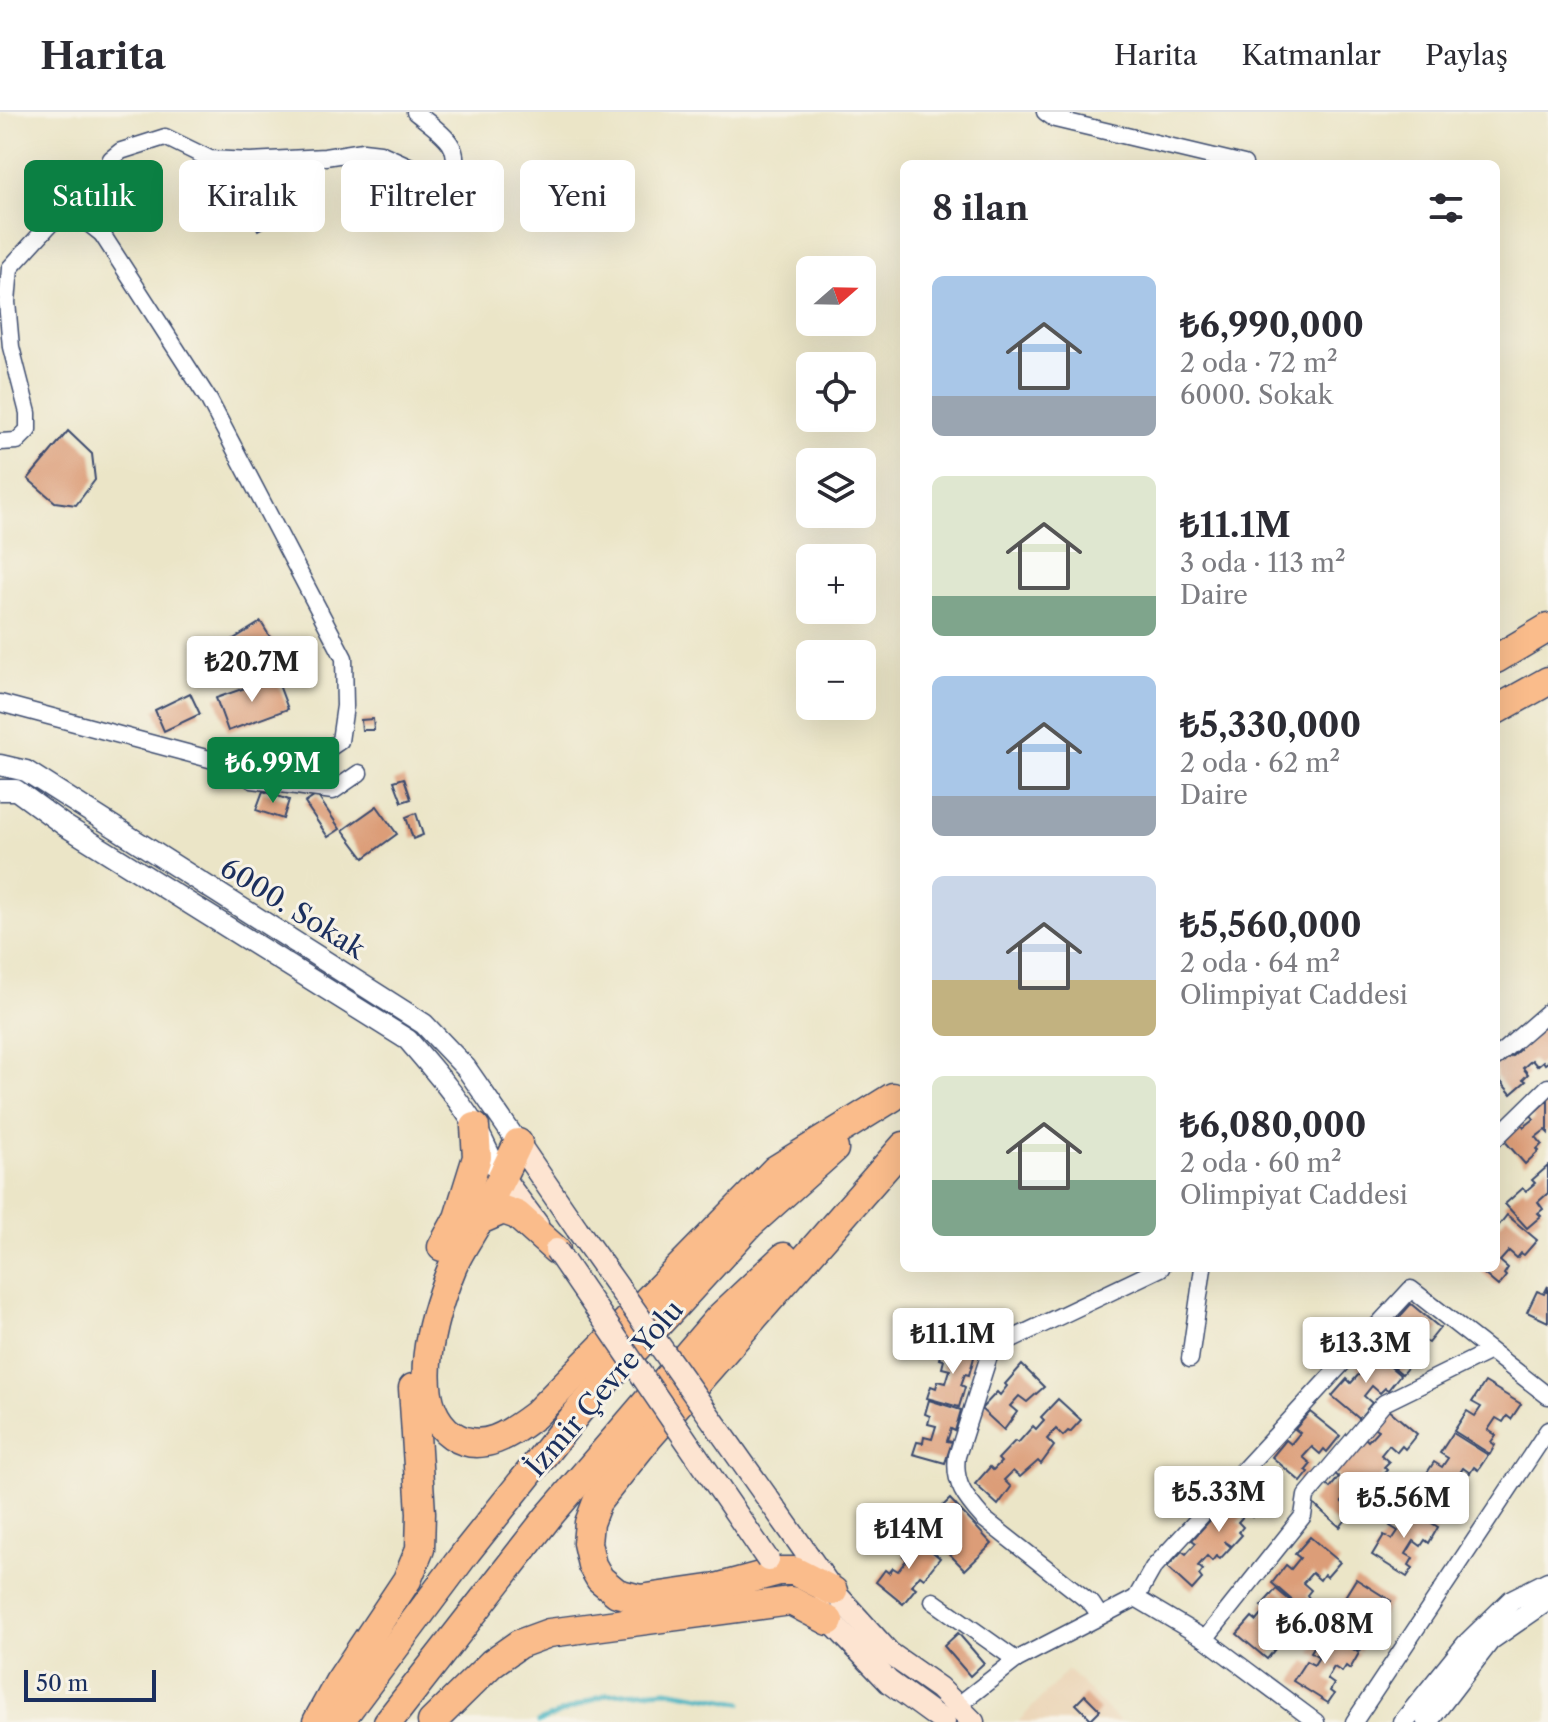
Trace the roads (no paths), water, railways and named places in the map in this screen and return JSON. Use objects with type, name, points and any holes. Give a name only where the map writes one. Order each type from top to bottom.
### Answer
[{"type":"highway","points":[[1500,657],[1548,628]]},
{"type":"highway","points":[[1500,708],[1548,681]]},
{"type":"highway","points":[[475,1127],[477,1157],[468,1220],[432,1330],[427,1392],[433,1415],[446,1431],[460,1440],[480,1444],[507,1437],[535,1415],[775,1170],[898,1091]]},
{"type":"highway","name":"İzmir Çevre Yolu","points":[[339,1722],[467,1551],[581,1408],[750,1224],[898,1091]]},
{"type":"highway","points":[[317,1722],[339,1682],[407,1580],[420,1549],[421,1499],[413,1408],[417,1324],[435,1261],[468,1220],[497,1170],[518,1143]]},
{"type":"highway","name":"İzmir Çevre Yolu","points":[[388,1722],[548,1517],[718,1319],[900,1148]]},
{"type":"highway","points":[[833,1591],[783,1571],[716,1588],[640,1599],[617,1593],[600,1579],[592,1565],[587,1543],[589,1523],[597,1502],[648,1438],[900,1149]]},
{"type":"highway","points":[[468,1220],[503,1210],[517,1215],[556,1250]]},
{"type":"highway","points":[[770,1602],[785,1593],[783,1571],[795,1537]]},
{"type":"highway","points":[[432,1722],[492,1663],[519,1644],[549,1633],[791,1601],[829,1621]]},
{"type":"main road","points":[[518,1143],[833,1591],[889,1653],[939,1688],[958,1717]]},
{"type":"main road","points":[[497,1170],[783,1571],[889,1682],[958,1717]]},
{"type":"street","points":[[102,234],[96,194],[111,159],[121,151],[165,137],[210,159],[325,157],[363,151],[380,153],[433,177],[450,174],[455,166],[453,145],[415,112]]},
{"type":"street","points":[[1045,112],[1055,119],[1227,160]]},
{"type":"street","points":[[0,442],[17,441],[28,430],[28,413],[11,347],[7,302],[10,268],[52,222],[68,218],[83,219],[102,234],[209,400],[344,658],[345,706],[340,741],[318,756],[256,756],[232,765]]},
{"type":"street","points":[[0,703],[232,765],[252,780],[333,791],[359,773]]},
{"type":"street","name":"6000. Sokak","points":[[0,765],[26,771],[424,1024],[466,1068],[518,1143]]},
{"type":"street","name":"6000. Sokak","points":[[0,790],[16,790],[64,825],[408,1040],[475,1127],[497,1170]]},
{"type":"street","points":[[1500,1054],[1548,1012]]},
{"type":"street","points":[[1500,1134],[1548,1087]]},
{"type":"street","points":[[1100,1616],[1092,1604],[984,1519],[958,1483],[955,1472],[957,1456],[993,1348],[1153,1272]]},
{"type":"street","points":[[1190,1359],[1202,1272]]},
{"type":"street","points":[[958,1717],[1016,1660],[1136,1598],[1153,1568],[1411,1289],[1548,1396]]},
{"type":"street","points":[[958,1333],[993,1348]]},
{"type":"street","points":[[1205,1639],[1303,1516],[1306,1496],[1384,1403],[1488,1352]]},
{"type":"street","points":[[1354,1722],[1548,1430]]},
{"type":"street","points":[[1404,1722],[1466,1645],[1512,1600],[1548,1582]]},
{"type":"street","points":[[1136,1598],[1205,1639],[1316,1722]]},
{"type":"street","points":[[1427,1722],[1490,1640],[1548,1600]]},
{"type":"street","points":[[933,1601],[1016,1660]]},
{"type":"waterway","points":[[539,1722],[607,1694],[667,1690],[741,1703]]}]
